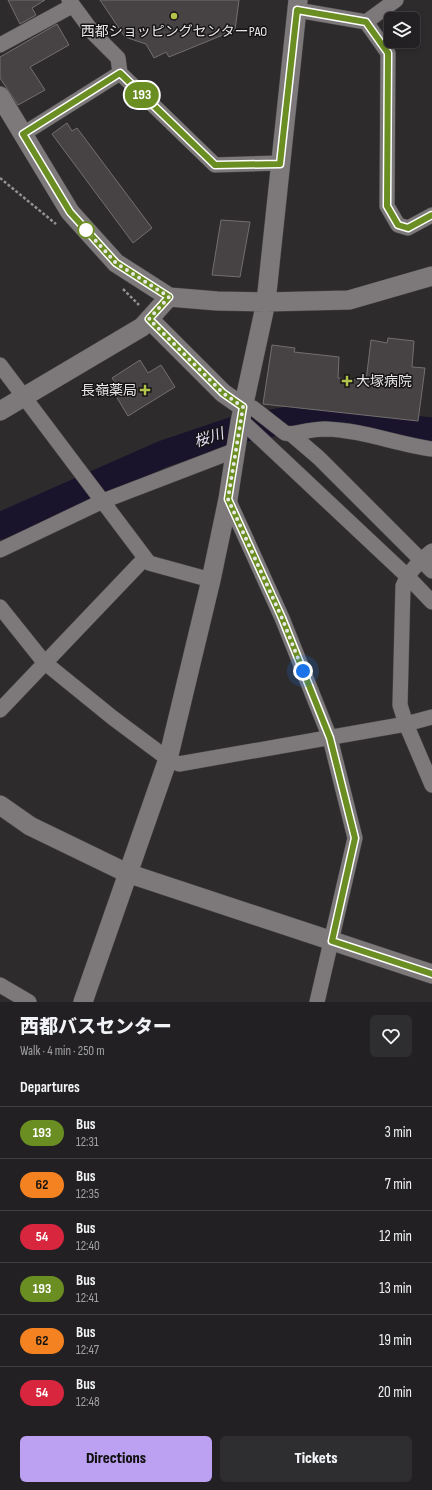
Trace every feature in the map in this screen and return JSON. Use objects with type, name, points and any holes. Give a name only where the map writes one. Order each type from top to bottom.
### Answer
[{"type":"street","points":[[366,22],[396,0]]},
{"type":"street","points":[[0,44],[70,3],[94,34],[118,58],[120,73],[215,165],[280,164]]},
{"type":"street","points":[[83,1002],[168,759],[211,580],[228,499],[236,447],[244,415],[266,302],[298,5],[366,22],[388,53],[387,206],[398,225],[408,228],[432,215]]},
{"type":"street","points":[[23,134],[120,73]]},
{"type":"street","points":[[0,96],[70,212],[116,263],[169,297],[217,302],[349,300],[431,277]]},
{"type":"street","points":[[0,411],[142,327],[169,297]]},
{"type":"street","points":[[149,319],[244,415],[272,448],[407,576],[432,602]]},
{"type":"street","points":[[0,365],[149,563],[211,580]]},
{"type":"street","points":[[244,415],[288,433],[426,555],[432,571]]},
{"type":"street","points":[[288,433],[324,429],[377,436],[413,446],[432,449]]},
{"type":"street","points":[[0,550],[101,499],[236,447]]},
{"type":"street","points":[[228,499],[282,618],[330,738],[355,838],[317,1002]]},
{"type":"street","points":[[426,555],[407,576],[403,586],[400,705],[406,724],[432,785]]},
{"type":"street","points":[[0,710],[44,662],[145,558]]},
{"type":"street","points":[[0,607],[44,662],[113,718],[168,759],[179,764],[406,724],[432,717]]},
{"type":"street","points":[[0,805],[30,826],[127,874],[432,974]]},
{"type":"street","points":[[0,985],[29,1002]]},
{"type":"building","points":[[8,0],[45,0],[32,8],[36,15],[20,24]]},
{"type":"building","name":"西都ショッピングセンターPAO","points":[[100,0],[239,0],[235,30],[169,57],[166,52],[154,58],[146,44],[125,37]]},
{"type":"building","points":[[57,24],[69,45],[30,67],[45,90],[18,105],[0,78],[0,57]]},
{"type":"building","points":[[67,123],[72,131],[77,128],[152,228],[133,243],[52,134]]},
{"type":"building","points":[[221,220],[250,222],[240,277],[212,275]]},
{"type":"building","name":"大塚病院","points":[[388,338],[414,341],[412,367],[425,368],[418,421],[263,404],[272,345],[295,348],[294,352],[339,357],[338,378],[366,381],[371,340],[387,343]]},
{"type":"building","name":"長嶺薬局","points":[[140,360],[148,373],[161,365],[175,387],[128,416],[116,396],[122,392],[112,378]]},
{"type":"waterway","name":"桜川","points":[[0,526],[163,454],[234,430],[305,417],[432,431]]},
{"type":"bus line","name":"193","points":[[432,215],[419,224],[408,228],[398,225],[387,206],[388,53],[366,22],[297,10],[280,164],[215,165],[120,73],[23,134],[70,212],[116,263],[169,297],[149,319],[223,393],[243,407],[228,499],[282,618],[330,738],[355,838],[332,941],[432,974]]},
{"type":"place","name":"西都ショッピングセンターPAO","points":[[174,16]]},
{"type":"place","name":"大塚病院","points":[[347,381]]},
{"type":"place","name":"長嶺薬局","points":[[145,390]]},
{"type":"route","points":[[86,230],[116,263],[169,297],[149,319],[223,393],[243,407],[228,499],[282,618],[303,671]]}]
